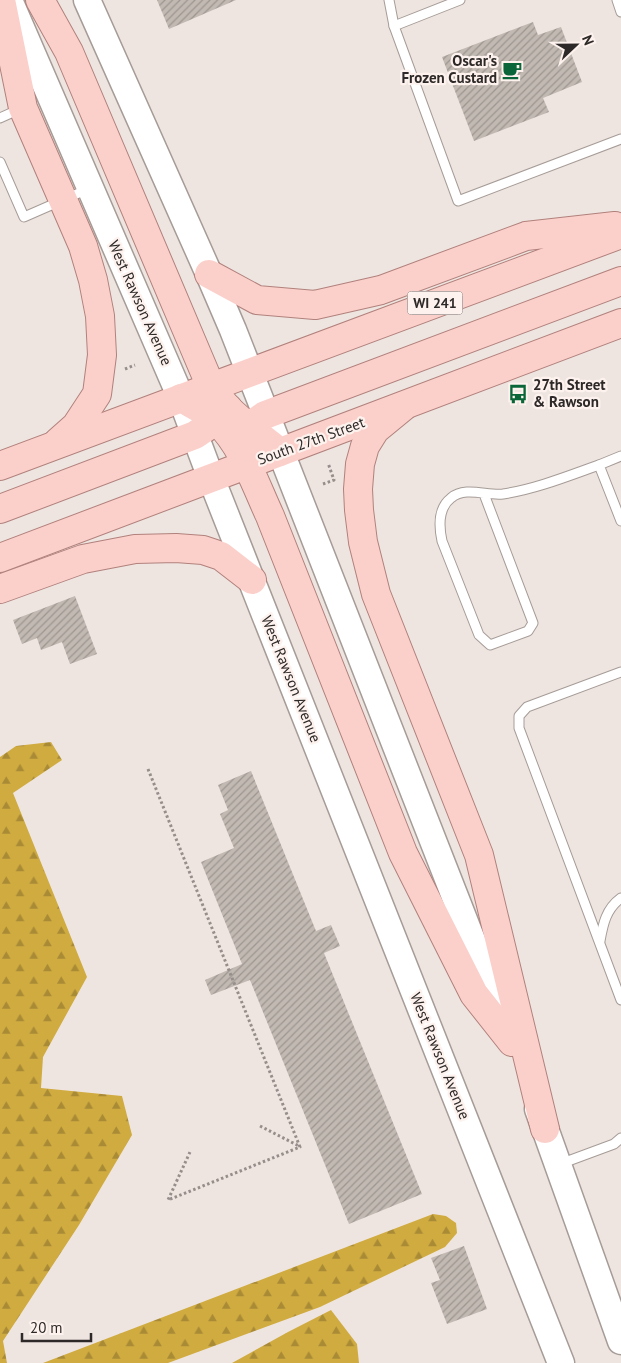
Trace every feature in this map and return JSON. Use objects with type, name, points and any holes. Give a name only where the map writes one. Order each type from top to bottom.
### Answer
[{"type":"main road","points":[[1,0],[11,113],[62,200],[83,246],[93,280],[100,316],[102,356],[97,394],[76,426],[54,446]]},
{"type":"main road","name":"West Rawson Avenue","points":[[9,0],[181,398],[213,413],[211,478],[562,1363]]},
{"type":"main road","points":[[40,0],[69,52],[213,413],[249,428],[280,452],[512,1042],[559,1165],[621,1341]]},
{"type":"main road","points":[[88,0],[209,274],[250,372],[247,464],[270,516],[403,853],[474,994],[512,1042]]},
{"type":"main road","points":[[209,274],[257,300],[315,305],[381,290],[526,236],[621,225]]},
{"type":"main road","name":"WI 241","points":[[0,466],[181,398],[213,413],[250,372],[621,234]]},
{"type":"main road","points":[[211,478],[249,428],[621,281]]},
{"type":"main road","name":"South 27th Street","points":[[0,558],[621,323]]},
{"type":"main road","points":[[403,407],[374,430],[365,446],[360,464],[359,510],[363,542],[376,594],[479,855],[545,1129]]},
{"type":"main road","points":[[0,509],[213,413]]},
{"type":"main road","points":[[0,589],[84,558],[135,549],[176,548],[203,550],[221,556],[252,580]]},
{"type":"lane","points":[[389,0],[394,26],[458,201],[621,139]]},
{"type":"lane","points":[[394,26],[460,0]]},
{"type":"lane","points":[[617,0],[621,12]]},
{"type":"lane","points":[[0,162],[24,217],[90,189]]},
{"type":"lane","points":[[484,494],[533,623],[528,630],[490,645],[479,635],[442,541],[440,518],[450,498],[471,492],[503,494],[556,481],[621,456]]},
{"type":"lane","points":[[599,465],[621,521]]},
{"type":"lane","points":[[621,672],[528,707],[519,716],[519,728],[621,1000]]},
{"type":"lane","points":[[600,943],[606,916],[612,905],[621,898]]},
{"type":"lane","points":[[559,1165],[614,1144],[621,1138]]},
{"type":"path","points":[[323,484],[334,480],[328,463]]},
{"type":"path","points":[[148,769],[300,1146]]},
{"type":"path","points":[[260,1126],[300,1146]]},
{"type":"path","points":[[190,1152],[168,1200],[300,1146]]},
{"type":"green space","points":[[51,742],[62,760],[13,793],[87,977],[43,1057],[41,1088],[122,1096],[132,1135],[79,1225],[3,1341],[7,1363],[0,1363],[0,757],[16,746]]},
{"type":"green space","points":[[433,1214],[446,1216],[456,1223],[457,1233],[445,1247],[320,1307],[168,1363],[43,1363]]},
{"type":"green space","points":[[331,1310],[357,1344],[359,1363],[232,1363],[288,1332]]},
{"type":"building","points":[[157,0],[236,0],[169,29]]},
{"type":"building","name":"Oscar's Frozen Custard","points":[[533,22],[538,35],[561,27],[582,82],[543,98],[549,112],[474,141],[442,57]]},
{"type":"building","points":[[75,596],[97,654],[70,664],[62,642],[41,650],[37,638],[22,644],[13,620]]},
{"type":"building","points":[[251,771],[316,931],[331,925],[340,946],[324,953],[422,1194],[349,1224],[250,980],[211,995],[205,980],[242,964],[201,862],[234,848],[220,814],[228,810],[218,785]]},
{"type":"building","points":[[464,1246],[487,1309],[447,1324],[431,1283],[440,1280],[431,1258]]},
{"type":"place","name":"Oscar's Frozen Custard","points":[[512,70]]},
{"type":"place","name":"27th Street & Rawson","points":[[518,394]]}]
